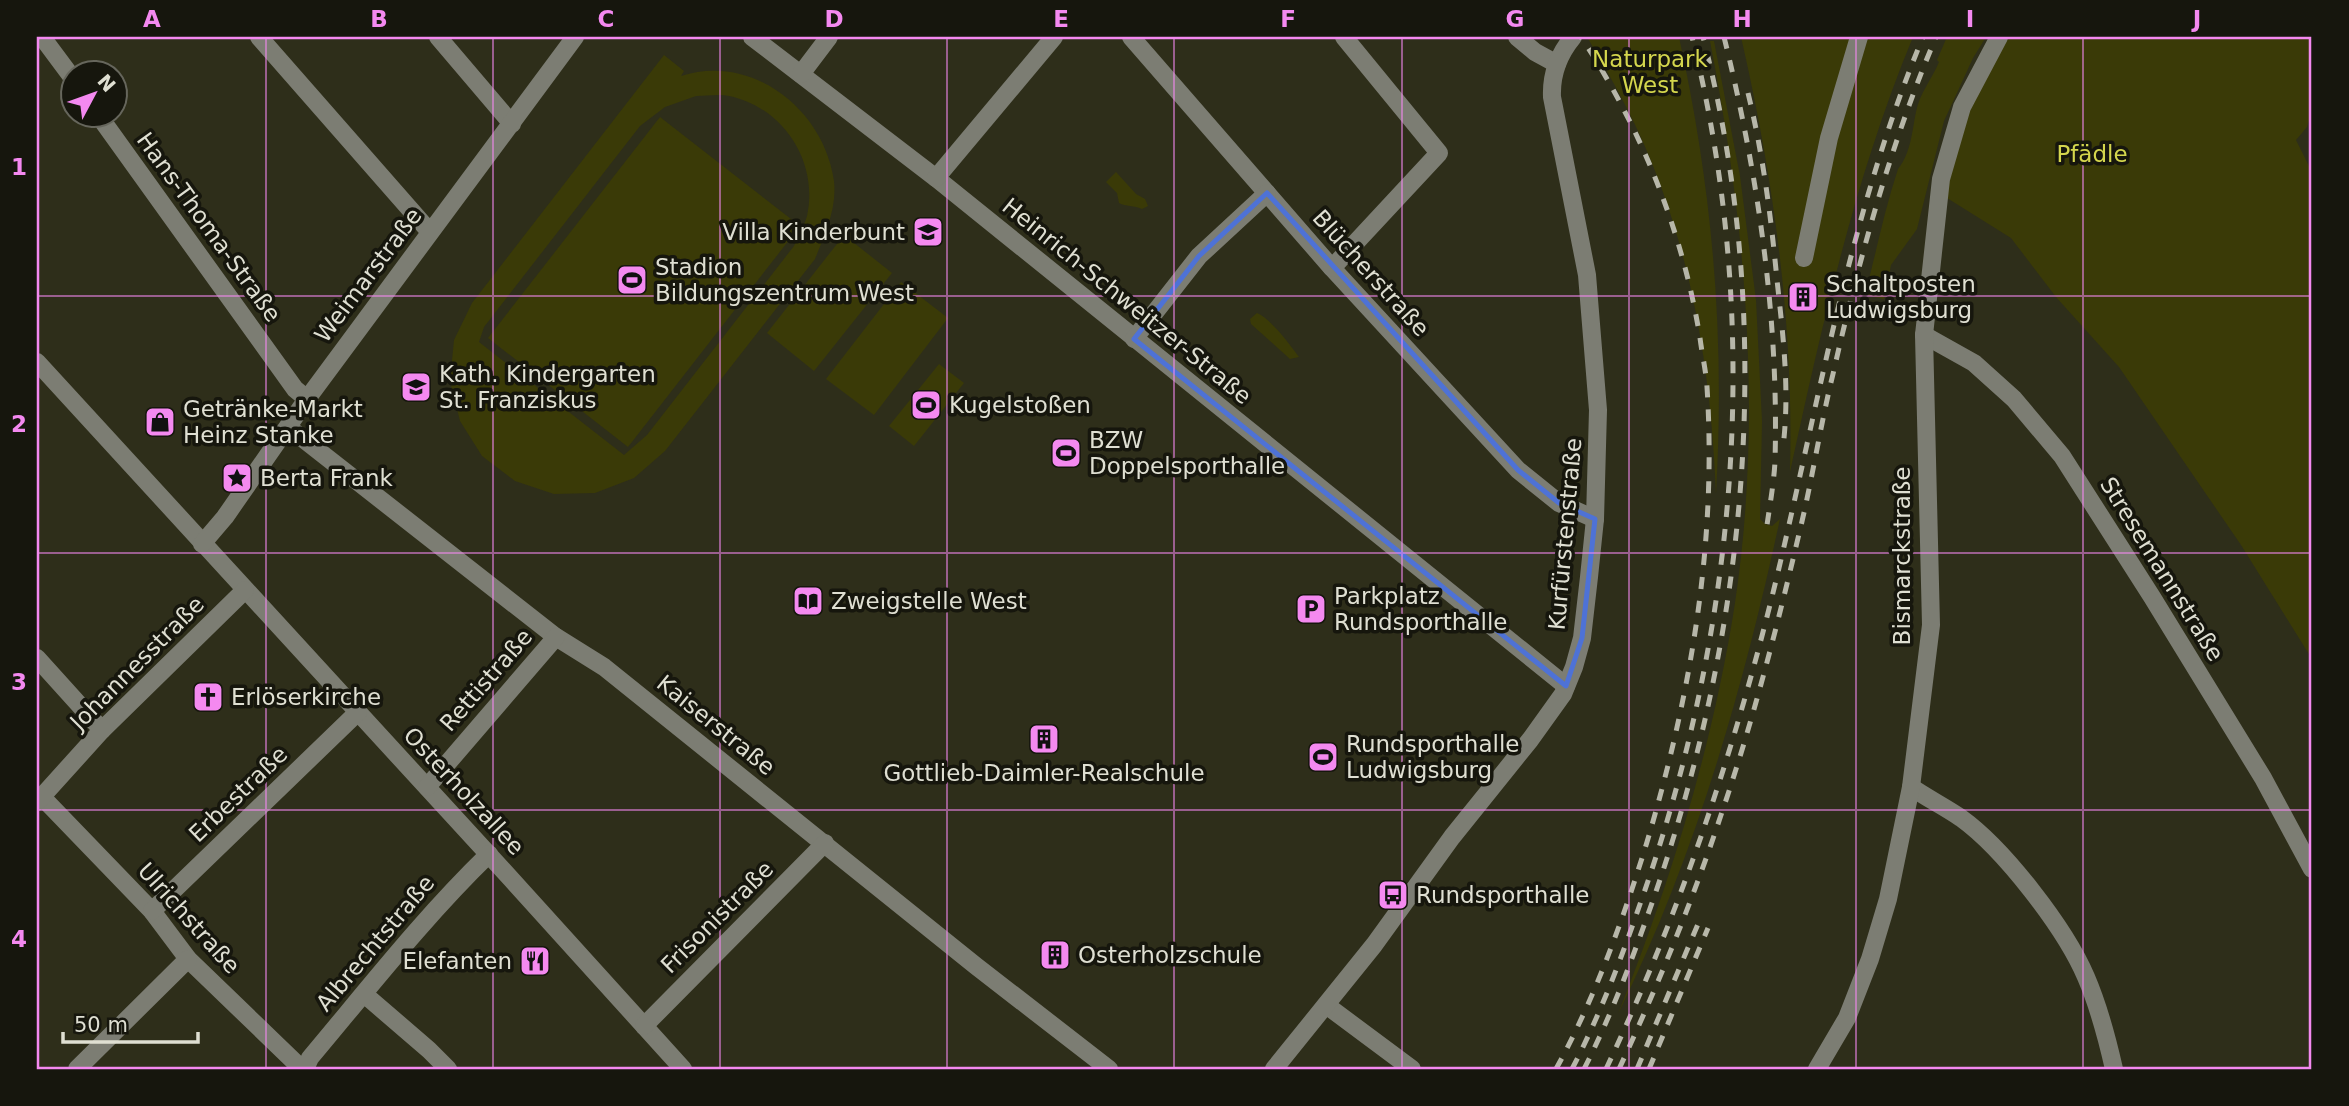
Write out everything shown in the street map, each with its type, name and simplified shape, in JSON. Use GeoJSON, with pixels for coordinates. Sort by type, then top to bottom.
{"type":"FeatureCollection","features":[{"type":"Feature","properties":{"kind":"street"},"geometry":{"type":"LineString","coordinates":[[42,37],[60,61]]}},
{"type":"Feature","properties":{"kind":"street"},"geometry":{"type":"LineString","coordinates":[[259,37],[430,232]]}},
{"type":"Feature","properties":{"kind":"street"},"geometry":{"type":"LineString","coordinates":[[438,37],[513,124]]}},
{"type":"Feature","properties":{"kind":"street","name":"Weimarstraße"},"geometry":{"type":"LineString","coordinates":[[202,544],[225,517],[307,399],[575,37]]}},
{"type":"Feature","properties":{"kind":"street","name":"Heinrich-Schweitzer-Straße"},"geometry":{"type":"LineString","coordinates":[[752,37],[936,178],[1566,686]]}},
{"type":"Feature","properties":{"kind":"street"},"geometry":{"type":"LineString","coordinates":[[801,74],[830,37]]}},
{"type":"Feature","properties":{"kind":"street"},"geometry":{"type":"LineString","coordinates":[[936,178],[1054,37]]}},
{"type":"Feature","properties":{"kind":"street","name":"Blücherstraße"},"geometry":{"type":"LineString","coordinates":[[1131,37],[1332,268],[1518,470],[1559,503],[1595,519]]}},
{"type":"Feature","properties":{"kind":"street"},"geometry":{"type":"LineString","coordinates":[[1332,268],[1439,153],[1344,37]]}},
{"type":"Feature","properties":{"kind":"street"},"geometry":{"type":"LineString","coordinates":[[1517,37],[1535,52],[1557,64]]}},
{"type":"Feature","properties":{"kind":"street","name":"Kurfürstenstraße"},"geometry":{"type":"LineString","coordinates":[[1274,1069],[1374,945],[1452,837],[1530,740],[1566,686],[1582,638],[1595,519],[1598,410],[1587,275],[1551,85],[1557,64],[1573,37]]}},
{"type":"Feature","properties":{"kind":"street"},"geometry":{"type":"LineString","coordinates":[[1804,258],[1829,138],[1859,37]]}},
{"type":"Feature","properties":{"kind":"street","name":"Bismarckstraße"},"geometry":{"type":"LineString","coordinates":[[1816,1069],[1847,1018],[1870,959],[1888,899],[1911,788],[1931,625],[1924,335],[1941,179],[1962,107],[1999,37]]}},
{"type":"Feature","properties":{"kind":"street","name":"Hans-Thoma-Straße"},"geometry":{"type":"LineString","coordinates":[[109,130],[295,389],[307,399]]}},
{"type":"Feature","properties":{"kind":"street"},"geometry":{"type":"LineString","coordinates":[[1134,339],[1199,256],[1267,193]]}},
{"type":"Feature","properties":{"kind":"street","name":"Stresemannstraße"},"geometry":{"type":"LineString","coordinates":[[1924,335],[1974,363],[2014,400],[2062,456],[2263,778],[2312,869]]}},
{"type":"Feature","properties":{"kind":"street","name":"Osterholzallee"},"geometry":{"type":"LineString","coordinates":[[37,362],[683,1069]]}},
{"type":"Feature","properties":{"kind":"street","name":"Kaiserstraße"},"geometry":{"type":"LineString","coordinates":[[288,426],[556,637],[604,667],[976,966],[1109,1069]]}},
{"type":"Feature","properties":{"kind":"street","name":"Johannesstraße"},"geometry":{"type":"LineString","coordinates":[[39,800],[102,730],[245,590]]}},
{"type":"Feature","properties":{"kind":"street","name":"Rettistraße"},"geometry":{"type":"LineString","coordinates":[[426,787],[556,637]]}},
{"type":"Feature","properties":{"kind":"street"},"geometry":{"type":"LineString","coordinates":[[37,658],[102,730]]}},
{"type":"Feature","properties":{"kind":"street","name":"Erbestraße"},"geometry":{"type":"LineString","coordinates":[[152,911],[358,712]]}},
{"type":"Feature","properties":{"kind":"street"},"geometry":{"type":"LineString","coordinates":[[1911,788],[1963,820],[2011,865],[2056,924],[2085,975],[2106,1033],[2114,1069]]}},
{"type":"Feature","properties":{"kind":"street","name":"Ulrichstraße"},"geometry":{"type":"LineString","coordinates":[[39,800],[152,911],[188,959],[303,1069]]}},
{"type":"Feature","properties":{"kind":"street","name":"Frisonistraße"},"geometry":{"type":"LineString","coordinates":[[644,1026],[825,843]]}},
{"type":"Feature","properties":{"kind":"street","name":"Albrechtstraße"},"geometry":{"type":"LineString","coordinates":[[303,1069],[454,888],[489,854]]}},
{"type":"Feature","properties":{"kind":"street"},"geometry":{"type":"LineString","coordinates":[[77,1069],[188,959]]}},
{"type":"Feature","properties":{"kind":"street"},"geometry":{"type":"LineString","coordinates":[[364,995],[448,1069]]}},
{"type":"Feature","properties":{"kind":"street"},"geometry":{"type":"LineString","coordinates":[[1326,1005],[1412,1069]]}},
{"type":"Feature","properties":{"kind":"highlighted area"},"geometry":{"type":"Polygon","coordinates":[[[1267,193],[1518,470],[1559,503],[1595,519],[1582,638],[1566,686],[1134,339],[1199,256],[1267,193]]]}},
{"type":"Feature","properties":{"kind":"green space","name":"Naturpark West"},"geometry":{"type":"Polygon","coordinates":[[[1587,37],[1679,37],[1700,151],[1714,264],[1719,377],[1716,494],[1703,354],[1685,263],[1672,218],[1638,131],[1587,37]]]}},
{"type":"Feature","properties":{"kind":"green space"},"geometry":{"type":"Polygon","coordinates":[[[1741,37],[1913,37],[1892,90],[1857,197],[1828,307],[1790,472],[1789,363],[1779,253],[1763,145],[1741,37]]]}},
{"type":"Feature","properties":{"kind":"green space"},"geometry":{"type":"Polygon","coordinates":[[[1947,37],[1986,37],[1973,58],[1944,121],[1917,229],[1891,265],[1884,299],[1861,294],[1867,287],[1893,184],[1908,149],[1918,105],[1939,62],[1937,60],[1947,37]]]}},
{"type":"Feature","properties":{"kind":"green space","name":"Pfädle"},"geometry":{"type":"Polygon","coordinates":[[[2006,37],[2312,37],[2312,110],[2307,127],[2296,140],[2312,172],[2312,659],[2241,545],[2119,367],[2056,297],[2011,238],[1947,198],[1953,156],[1960,135],[2006,37]]]}},
{"type":"Feature","properties":{"kind":"green space"},"geometry":{"type":"Polygon","coordinates":[[[1710,41],[1714,41],[1740,176],[1756,300],[1762,421],[1760,519],[1772,526],[1780,519],[1750,646],[1714,772],[1671,894],[1618,1014],[1673,863],[1702,760],[1726,656],[1743,533],[1749,392],[1746,321],[1733,181],[1710,41]]]}},
{"type":"Feature","properties":{"kind":"green space"},"geometry":{"type":"Polygon","coordinates":[[[664,55],[684,71],[681,76],[708,71],[734,73],[758,80],[781,93],[816,131],[828,155],[834,181],[834,201],[815,259],[665,451],[634,478],[595,493],[554,494],[515,481],[482,456],[460,421],[450,381],[454,340],[472,303],[664,55]],[[725,95],[696,96],[665,107],[640,126],[484,327],[479,342],[624,455],[647,435],[794,246],[807,216],[809,196],[802,157],[781,125],[748,102],[725,95]]]}},
{"type":"Feature","properties":{"kind":"green space"},"geometry":{"type":"Polygon","coordinates":[[[660,117],[800,226],[628,447],[488,338],[660,117]]]}},
{"type":"Feature","properties":{"kind":"green space"},"geometry":{"type":"Polygon","coordinates":[[[1116,172],[1136,194],[1145,199],[1148,206],[1142,209],[1119,203],[1117,193],[1106,182],[1116,172]]]}},
{"type":"Feature","properties":{"kind":"green space"},"geometry":{"type":"Polygon","coordinates":[[[844,235],[892,273],[814,371],[767,333],[844,235]]]}},
{"type":"Feature","properties":{"kind":"green space"},"geometry":{"type":"Polygon","coordinates":[[[901,282],[948,318],[874,415],[826,379],[901,282]]]}},
{"type":"Feature","properties":{"kind":"green space"},"geometry":{"type":"Polygon","coordinates":[[[1257,313],[1274,326],[1299,357],[1290,359],[1251,324],[1250,319],[1257,313]]]}},
{"type":"Feature","properties":{"kind":"green space","name":"Kugelstoßen"},"geometry":{"type":"Polygon","coordinates":[[[939,364],[964,383],[914,446],[889,426],[939,364]]]}},
{"type":"Feature","properties":{"kind":"railway"},"geometry":{"type":"LineString","coordinates":[[1556,1069],[1583,1015],[1618,929],[1663,786],[1688,674],[1704,560],[1708,503],[1706,381],[1683,259],[1671,220],[1641,144],[1603,71],[1581,37]]}},
{"type":"Feature","properties":{"kind":"railway"},"geometry":{"type":"LineString","coordinates":[[1572,1069],[1624,948],[1673,802],[1699,694],[1718,585],[1730,475],[1733,365],[1728,255],[1714,145],[1692,37]]}},
{"type":"Feature","properties":{"kind":"railway"},"geometry":{"type":"LineString","coordinates":[[1584,1069],[1633,955],[1681,811],[1709,702],[1729,592],[1741,480],[1745,369],[1740,257],[1726,146],[1703,37]]}},
{"type":"Feature","properties":{"kind":"railway"},"geometry":{"type":"LineString","coordinates":[[1724,37],[1747,141],[1770,301],[1774,354],[1775,461],[1767,525]]}},
{"type":"Feature","properties":{"kind":"railway"},"geometry":{"type":"LineString","coordinates":[[1606,1069],[1636,1004],[1689,871],[1734,736],[1771,599],[1861,218],[1879,157],[1923,37]]}},
{"type":"Feature","properties":{"kind":"railway"},"geometry":{"type":"LineString","coordinates":[[1619,1069],[1687,910],[1744,743],[1791,569],[1828,394],[1865,246],[1904,119],[1936,37]]}},
{"type":"Feature","properties":{"kind":"railway"},"geometry":{"type":"LineString","coordinates":[[1748,93],[1766,186],[1781,321],[1786,384],[1783,447]]}},
{"type":"Feature","properties":{"kind":"railway"},"geometry":{"type":"LineString","coordinates":[[1637,1069],[1698,924]]}},
{"type":"Feature","properties":{"kind":"railway"},"geometry":{"type":"LineString","coordinates":[[1649,1069],[1708,928]]}},
{"type":"Feature","properties":{"kind":"place","name":"Villa Kinderbunt"},"geometry":{"type":"Point","coordinates":[928,232]}},
{"type":"Feature","properties":{"kind":"place","name":"Stadion Bildungszentrum West"},"geometry":{"type":"Point","coordinates":[632,280]}},
{"type":"Feature","properties":{"kind":"place","name":"Schaltposten Ludwigsburg"},"geometry":{"type":"Point","coordinates":[1803,297]}},
{"type":"Feature","properties":{"kind":"place","name":"Kath. Kindergarten St. Franziskus"},"geometry":{"type":"Point","coordinates":[416,387]}},
{"type":"Feature","properties":{"kind":"place","name":"Kugelstoßen"},"geometry":{"type":"Point","coordinates":[926,405]}},
{"type":"Feature","properties":{"kind":"place","name":"Getränke-Markt Heinz Stanke"},"geometry":{"type":"Point","coordinates":[160,422]}},
{"type":"Feature","properties":{"kind":"place","name":"BZW Doppelsporthalle"},"geometry":{"type":"Point","coordinates":[1066,453]}},
{"type":"Feature","properties":{"kind":"place","name":"Berta Frank"},"geometry":{"type":"Point","coordinates":[237,478]}},
{"type":"Feature","properties":{"kind":"place","name":"Zweigstelle West"},"geometry":{"type":"Point","coordinates":[808,601]}},
{"type":"Feature","properties":{"kind":"place","name":"Parkplatz Rundsporthalle"},"geometry":{"type":"Point","coordinates":[1311,609]}},
{"type":"Feature","properties":{"kind":"place","name":"Erlöserkirche"},"geometry":{"type":"Point","coordinates":[208,697]}},
{"type":"Feature","properties":{"kind":"place","name":"Gottlieb-Daimler-Realschule"},"geometry":{"type":"Point","coordinates":[1044,739]}},
{"type":"Feature","properties":{"kind":"place","name":"Rundsporthalle Ludwigsburg"},"geometry":{"type":"Point","coordinates":[1323,757]}},
{"type":"Feature","properties":{"kind":"place","name":"Rundsporthalle"},"geometry":{"type":"Point","coordinates":[1393,895]}},
{"type":"Feature","properties":{"kind":"place","name":"Osterholzschule"},"geometry":{"type":"Point","coordinates":[1055,955]}},
{"type":"Feature","properties":{"kind":"place","name":"Elefanten"},"geometry":{"type":"Point","coordinates":[535,961]}}]}
